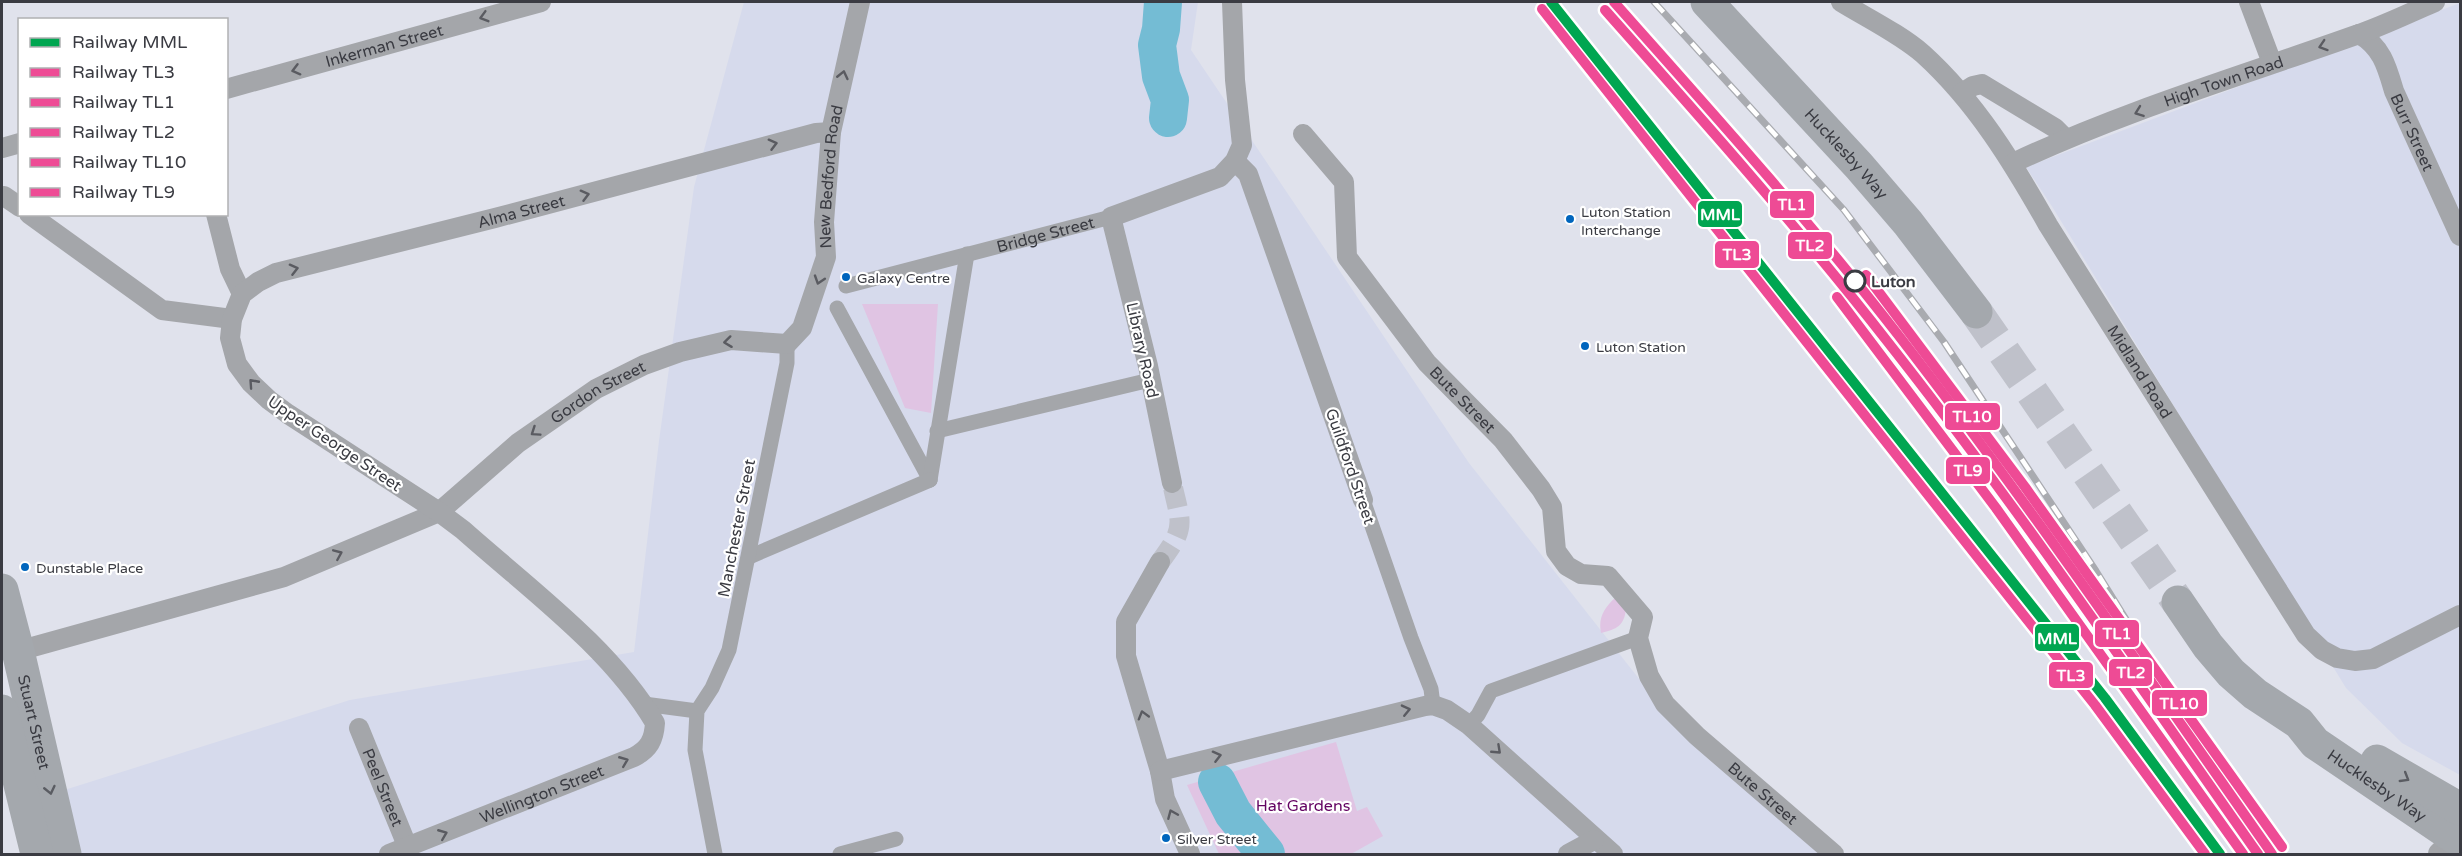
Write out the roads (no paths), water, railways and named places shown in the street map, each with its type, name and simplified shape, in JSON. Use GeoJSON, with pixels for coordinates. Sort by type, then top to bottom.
{"type":"FeatureCollection","features":[{"type":"Feature","properties":{"kind":"highway","name":"Hucklesby Way"},"geometry":{"type":"LineString","coordinates":[[1707,2],[1859,166],[1908,223],[1976,312]]}},
{"type":"Feature","properties":{"kind":"highway","name":"Stuart Street"},"geometry":{"type":"LineString","coordinates":[[2,590],[65,855]]}},
{"type":"Feature","properties":{"kind":"highway","name":"Hucklesby Way"},"geometry":{"type":"LineString","coordinates":[[2178,602],[2208,646],[2231,673],[2255,694],[2299,723],[2326,728],[2352,746],[2455,836]]}},
{"type":"Feature","properties":{"kind":"highway","name":"Stuart Street"},"geometry":{"type":"LineString","coordinates":[[2,711],[37,855]]}},
{"type":"Feature","properties":{"kind":"street","name":"Inkerman Street"},"geometry":{"type":"LineString","coordinates":[[228,88],[541,2]]}},
{"type":"Feature","properties":{"kind":"street","name":"New Bedford Road"},"geometry":{"type":"LineString","coordinates":[[787,344],[802,328],[826,257],[824,222],[831,132],[860,2]]}},
{"type":"Feature","properties":{"kind":"street"},"geometry":{"type":"LineString","coordinates":[[1232,2],[1235,80],[1242,145],[1234,161]]}},
{"type":"Feature","properties":{"kind":"street","name":"Midland Road"},"geometry":{"type":"LineString","coordinates":[[1841,2],[1921,53],[1962,93],[2013,163],[2048,225],[2306,635],[2322,650],[2337,658],[2355,661],[2373,659],[2460,615]]}},
{"type":"Feature","properties":{"kind":"street"},"geometry":{"type":"LineString","coordinates":[[2248,2],[2272,63]]}},
{"type":"Feature","properties":{"kind":"street","name":"High Town Road"},"geometry":{"type":"LineString","coordinates":[[2013,163],[2065,138],[2359,34],[2435,2]]}},
{"type":"Feature","properties":{"kind":"street","name":"Burr Street"},"geometry":{"type":"LineString","coordinates":[[2359,34],[2377,47],[2389,71],[2394,91],[2460,231]]}},
{"type":"Feature","properties":{"kind":"street"},"geometry":{"type":"LineString","coordinates":[[1962,93],[1973,86],[1982,84],[2055,128],[2065,138]]}},
{"type":"Feature","properties":{"kind":"street","name":"Alma Street"},"geometry":{"type":"LineString","coordinates":[[242,294],[258,282],[276,273],[816,133],[831,132]]}},
{"type":"Feature","properties":{"kind":"street","name":"Bute Street"},"geometry":{"type":"LineString","coordinates":[[1303,134],[1344,182],[1347,257],[1427,363],[1503,440],[1541,489],[1552,507],[1556,551],[1567,566],[1581,574],[1608,576],[1643,617],[1638,638],[1649,676],[1665,704],[1697,736],[1834,855]]}},
{"type":"Feature","properties":{"kind":"street"},"geometry":{"type":"LineString","coordinates":[[2,148],[18,144]]}},
{"type":"Feature","properties":{"kind":"street","name":"Bridge Street"},"geometry":{"type":"LineString","coordinates":[[846,286],[1112,217],[1220,177],[1234,161]]}},
{"type":"Feature","properties":{"kind":"street","name":"Guildford Street"},"geometry":{"type":"LineString","coordinates":[[1234,161],[1248,174],[1431,689],[1433,705]]}},
{"type":"Feature","properties":{"kind":"street"},"geometry":{"type":"LineString","coordinates":[[32,216],[162,310],[232,320],[242,294],[230,269],[217,216]]}},
{"type":"Feature","properties":{"kind":"street","name":"Library Road"},"geometry":{"type":"LineString","coordinates":[[1112,217],[1172,483]]}},
{"type":"Feature","properties":{"kind":"street"},"geometry":{"type":"LineString","coordinates":[[930,480],[967,254]]}},
{"type":"Feature","properties":{"kind":"street"},"geometry":{"type":"LineString","coordinates":[[837,308],[930,480]]}},
{"type":"Feature","properties":{"kind":"street","name":"Upper George Street"},"geometry":{"type":"LineString","coordinates":[[232,320],[230,338],[237,364],[251,383],[269,400],[439,512],[606,657],[644,704]]}},
{"type":"Feature","properties":{"kind":"street","name":"Gordon Street"},"geometry":{"type":"LineString","coordinates":[[439,512],[518,443],[596,389],[644,365],[680,352],[731,340],[787,344]]}},
{"type":"Feature","properties":{"kind":"street","name":"Manchester Street"},"geometry":{"type":"LineString","coordinates":[[697,711],[729,650],[750,557],[787,363],[787,344]]}},
{"type":"Feature","properties":{"kind":"street"},"geometry":{"type":"LineString","coordinates":[[937,431],[1150,381]]}},
{"type":"Feature","properties":{"kind":"street"},"geometry":{"type":"LineString","coordinates":[[750,557],[930,480]]}},
{"type":"Feature","properties":{"kind":"street"},"geometry":{"type":"LineString","coordinates":[[18,651],[284,577],[439,512]]}},
{"type":"Feature","properties":{"kind":"street"},"geometry":{"type":"LineString","coordinates":[[1160,562],[1131,611],[1125,634],[1126,656],[1166,799],[1190,855]]}},
{"type":"Feature","properties":{"kind":"street"},"geometry":{"type":"LineString","coordinates":[[1470,724],[1478,715],[1491,691],[1638,638]]}},
{"type":"Feature","properties":{"kind":"street"},"geometry":{"type":"LineString","coordinates":[[644,704],[697,711],[695,750],[715,855]]}},
{"type":"Feature","properties":{"kind":"street","name":"Wellington Street"},"geometry":{"type":"LineString","coordinates":[[389,855],[644,752],[650,745],[655,723],[644,704]]}},
{"type":"Feature","properties":{"kind":"street"},"geometry":{"type":"LineString","coordinates":[[1160,771],[1325,729],[1433,705],[1456,714],[1470,724],[1613,855]]}},
{"type":"Feature","properties":{"kind":"street","name":"Peel Street"},"geometry":{"type":"LineString","coordinates":[[359,728],[408,848]]}},
{"type":"Feature","properties":{"kind":"street"},"geometry":{"type":"LineString","coordinates":[[840,855],[896,839]]}},
{"type":"Feature","properties":{"kind":"street"},"geometry":{"type":"LineString","coordinates":[[1568,855],[1594,840]]}},
{"type":"Feature","properties":{"kind":"waterway"},"geometry":{"type":"LineString","coordinates":[[1163,2],[1157,45],[1161,76],[1170,100],[1168,118]]}},
{"type":"Feature","properties":{"kind":"waterway"},"geometry":{"type":"LineString","coordinates":[[1217,782],[1233,813],[1266,854]]}},
{"type":"Feature","properties":{"kind":"tunnel"},"geometry":{"type":"LineString","coordinates":[[1976,312],[2178,602]]}},
{"type":"Feature","properties":{"kind":"tunnel"},"geometry":{"type":"LineString","coordinates":[[1160,562],[1175,540],[1180,525],[1172,483]]}},
{"type":"Feature","properties":{"kind":"railway"},"geometry":{"type":"LineString","coordinates":[[1654,2],[1844,210],[1944,342],[2096,571],[2272,854]]}},
{"type":"Feature","properties":{"kind":"rail line","name":"MML"},"geometry":{"type":"LineString","coordinates":[[1551,2],[2105,698],[2220,854]]}},
{"type":"Feature","properties":{"kind":"rail line","name":"TL1"},"geometry":{"type":"LineString","coordinates":[[1614,2],[1795,208],[1899,336],[2042,528],[2272,854]]}},
{"type":"Feature","properties":{"kind":"rail line","name":"TL3"},"geometry":{"type":"LineString","coordinates":[[1542,9],[2095,705],[2205,854]]}},
{"type":"Feature","properties":{"kind":"rail line","name":"TL2"},"geometry":{"type":"LineString","coordinates":[[1605,10],[1784,215],[1936,404],[2076,595],[2258,854]]}},
{"type":"Feature","properties":{"kind":"rail line","name":"TL10"},"geometry":{"type":"LineString","coordinates":[[1866,275],[2025,487],[2282,847]]}},
{"type":"Feature","properties":{"kind":"rail line","name":"TL9"},"geometry":{"type":"LineString","coordinates":[[1837,297],[1996,508],[2243,854]]}},
{"type":"Feature","properties":{"kind":"place","name":"Luton Station Interchange"},"geometry":{"type":"Point","coordinates":[1570,219]}},
{"type":"Feature","properties":{"kind":"place","name":"Galaxy Centre"},"geometry":{"type":"Point","coordinates":[846,277]}},
{"type":"Feature","properties":{"kind":"place","name":"Luton"},"geometry":{"type":"Point","coordinates":[1855,281]}},
{"type":"Feature","properties":{"kind":"place","name":"Luton Station"},"geometry":{"type":"Point","coordinates":[1585,346]}},
{"type":"Feature","properties":{"kind":"place","name":"Dunstable Place"},"geometry":{"type":"Point","coordinates":[25,567]}},
{"type":"Feature","properties":{"kind":"place","name":"Silver Street"},"geometry":{"type":"Point","coordinates":[1166,838]}},
{"type":"Feature","properties":{"kind":"park label","name":"Hat Gardens"},"geometry":{"type":"Point","coordinates":[1303,805]}}]}
